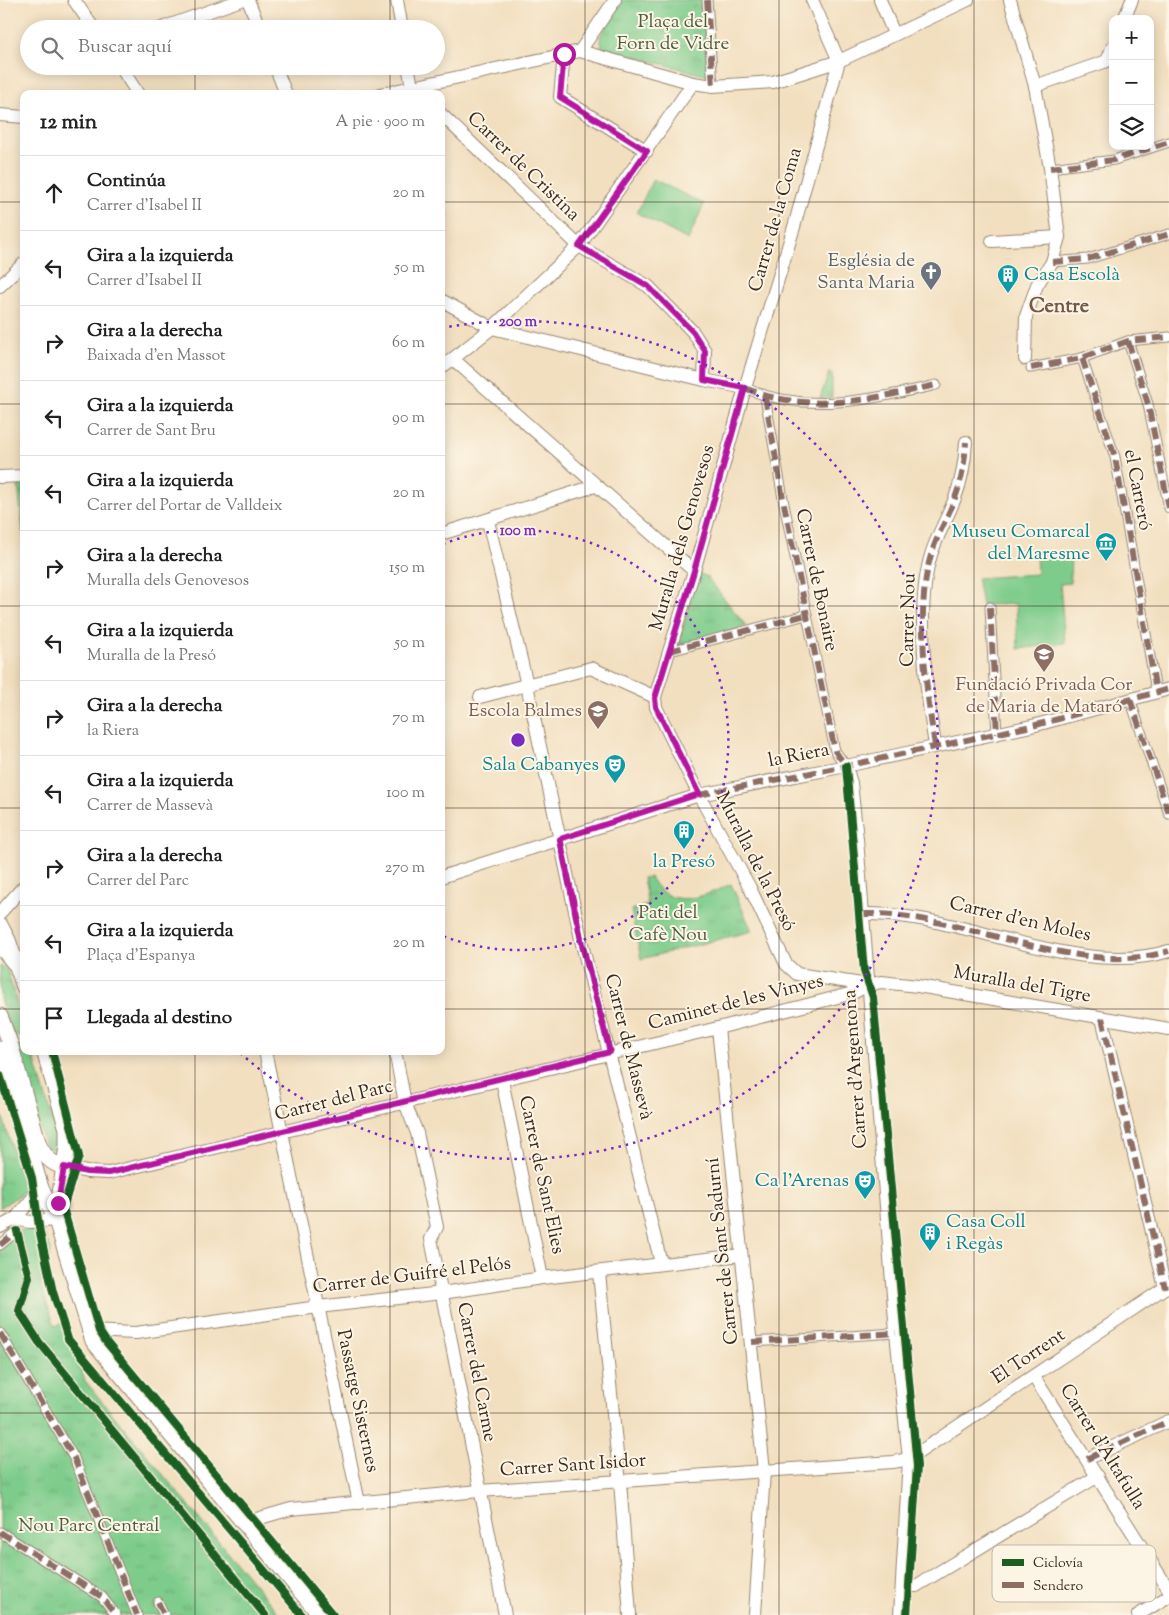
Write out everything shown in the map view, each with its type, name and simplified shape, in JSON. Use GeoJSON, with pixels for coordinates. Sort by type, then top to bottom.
{"type":"FeatureCollection","features":[{"type":"Feature","properties":{"kind":"street"},"geometry":{"type":"LineString","coordinates":[[74,0],[88,20]]}},
{"type":"Feature","properties":{"kind":"street"},"geometry":{"type":"LineString","coordinates":[[184,20],[241,0]]}},
{"type":"Feature","properties":{"kind":"street"},"geometry":{"type":"LineString","coordinates":[[248,0],[256,20]]}},
{"type":"Feature","properties":{"kind":"street"},"geometry":{"type":"LineString","coordinates":[[397,0],[400,20]]}},
{"type":"Feature","properties":{"kind":"street"},"geometry":{"type":"LineString","coordinates":[[580,51],[615,0]]}},
{"type":"Feature","properties":{"kind":"street"},"geometry":{"type":"LineString","coordinates":[[707,0],[713,86]]}},
{"type":"Feature","properties":{"kind":"street"},"geometry":{"type":"LineString","coordinates":[[812,0],[839,61]]}},
{"type":"Feature","properties":{"kind":"street"},"geometry":{"type":"LineString","coordinates":[[880,0],[894,34]]}},
{"type":"Feature","properties":{"kind":"street"},"geometry":{"type":"LineString","coordinates":[[411,75],[416,90],[580,51],[693,83],[713,86],[773,82],[839,61],[968,0]]}},
{"type":"Feature","properties":{"kind":"street"},"geometry":{"type":"LineString","coordinates":[[1010,0],[1035,86],[1050,168],[1059,237],[1052,262],[1036,285],[1026,316],[1028,364],[1082,358],[1128,341],[1169,337]]}},
{"type":"Feature","properties":{"kind":"street"},"geometry":{"type":"LineString","coordinates":[[1126,15],[1132,0]]}},
{"type":"Feature","properties":{"kind":"street"},"geometry":{"type":"LineString","coordinates":[[564,54],[560,97],[647,151]]}},
{"type":"Feature","properties":{"kind":"street"},"geometry":{"type":"LineString","coordinates":[[1035,86],[1107,60],[1109,55]]}},
{"type":"Feature","properties":{"kind":"street","name":"Carrer de la Coma"},"geometry":{"type":"LineString","coordinates":[[745,388],[797,219],[839,61]]}},
{"type":"Feature","properties":{"kind":"street"},"geometry":{"type":"LineString","coordinates":[[126,75],[135,90]]}},
{"type":"Feature","properties":{"kind":"street"},"geometry":{"type":"LineString","coordinates":[[279,75],[284,90]]}},
{"type":"Feature","properties":{"kind":"street"},"geometry":{"type":"LineString","coordinates":[[445,365],[492,328],[579,246],[693,83]]}},
{"type":"Feature","properties":{"kind":"street"},"geometry":{"type":"LineString","coordinates":[[0,115],[20,117]]}},
{"type":"Feature","properties":{"kind":"street","name":"Carrer de Cristina"},"geometry":{"type":"LineString","coordinates":[[445,118],[579,246],[648,286],[693,332],[705,351],[704,380]]}},
{"type":"Feature","properties":{"kind":"street"},"geometry":{"type":"LineString","coordinates":[[1050,168],[1114,160],[1169,142]]}},
{"type":"Feature","properties":{"kind":"street"},"geometry":{"type":"LineString","coordinates":[[1052,262],[1088,259],[1169,234]]}},
{"type":"Feature","properties":{"kind":"street"},"geometry":{"type":"LineString","coordinates":[[992,240],[1059,237]]}},
{"type":"Feature","properties":{"kind":"street"},"geometry":{"type":"LineString","coordinates":[[0,286],[20,268]]}},
{"type":"Feature","properties":{"kind":"street"},"geometry":{"type":"LineString","coordinates":[[445,302],[492,328],[704,380],[745,388],[765,397],[806,403],[854,402],[936,385]]}},
{"type":"Feature","properties":{"kind":"street"},"geometry":{"type":"LineString","coordinates":[[1128,341],[1148,404],[1169,508]]}},
{"type":"Feature","properties":{"kind":"street","name":"el Carreró"},"geometry":{"type":"LineString","coordinates":[[1082,358],[1115,457],[1156,691]]}},
{"type":"Feature","properties":{"kind":"street"},"geometry":{"type":"LineString","coordinates":[[453,359],[595,486],[694,571]]}},
{"type":"Feature","properties":{"kind":"street","name":"Muralla dels Genovesos"},"geometry":{"type":"LineString","coordinates":[[655,698],[694,571],[745,388]]}},
{"type":"Feature","properties":{"kind":"street","name":"Carrer de Bonaire"},"geometry":{"type":"LineString","coordinates":[[765,397],[806,615],[835,751],[846,766]]}},
{"type":"Feature","properties":{"kind":"street","name":"Carrer Nou"},"geometry":{"type":"LineString","coordinates":[[935,746],[928,691],[925,592],[931,554],[956,497],[965,460],[966,442]]}},
{"type":"Feature","properties":{"kind":"street"},"geometry":{"type":"LineString","coordinates":[[0,477],[20,476]]}},
{"type":"Feature","properties":{"kind":"street"},"geometry":{"type":"LineString","coordinates":[[445,533],[595,486]]}},
{"type":"Feature","properties":{"kind":"street","name":"Carrer de Massevà"},"geometry":{"type":"LineString","coordinates":[[488,521],[527,685],[582,944],[661,1263]]}},
{"type":"Feature","properties":{"kind":"street"},"geometry":{"type":"LineString","coordinates":[[990,606],[997,734]]}},
{"type":"Feature","properties":{"kind":"street"},"geometry":{"type":"LineString","coordinates":[[670,651],[806,615]]}},
{"type":"Feature","properties":{"kind":"street"},"geometry":{"type":"LineString","coordinates":[[480,697],[590,668],[655,698]]}},
{"type":"Feature","properties":{"kind":"street","name":"la Riera"},"geometry":{"type":"LineString","coordinates":[[445,876],[699,794],[846,766],[997,734],[1169,689]]}},
{"type":"Feature","properties":{"kind":"street","name":"Muralla de la Presó"},"geometry":{"type":"LineString","coordinates":[[655,698],[656,707],[699,794],[790,970],[797,974],[868,985]]}},
{"type":"Feature","properties":{"kind":"street"},"geometry":{"type":"LineString","coordinates":[[1130,698],[1169,814]]}},
{"type":"Feature","properties":{"kind":"street","name":"Carrer d'Argentona"},"geometry":{"type":"LineString","coordinates":[[846,766],[852,792],[896,1333],[909,1459],[900,1615]]}},
{"type":"Feature","properties":{"kind":"street"},"geometry":{"type":"LineString","coordinates":[[0,913],[20,890]]}},
{"type":"Feature","properties":{"kind":"street","name":"Carrer d'en Moles"},"geometry":{"type":"LineString","coordinates":[[863,914],[933,920],[1047,949],[1090,956],[1134,959],[1148,958],[1169,951]]}},
{"type":"Feature","properties":{"kind":"street"},"geometry":{"type":"LineString","coordinates":[[0,925],[8,940],[20,976]]}},
{"type":"Feature","properties":{"kind":"street"},"geometry":{"type":"LineString","coordinates":[[0,948],[20,980]]}},
{"type":"Feature","properties":{"kind":"street","name":"Muralla del Tigre"},"geometry":{"type":"LineString","coordinates":[[868,985],[888,982],[1169,1028]]}},
{"type":"Feature","properties":{"kind":"street","name":"Caminet de les Vinyes"},"geometry":{"type":"LineString","coordinates":[[610,1052],[718,1028],[853,993],[868,985]]}},
{"type":"Feature","properties":{"kind":"street"},"geometry":{"type":"LineString","coordinates":[[0,1016],[39,1145]]}},
{"type":"Feature","properties":{"kind":"street"},"geometry":{"type":"LineString","coordinates":[[1102,1018],[1167,1286]]}},
{"type":"Feature","properties":{"kind":"street","name":"Carrer de Sant Sadurní"},"geometry":{"type":"LineString","coordinates":[[718,1028],[764,1471],[756,1615]]}},
{"type":"Feature","properties":{"kind":"street"},"geometry":{"type":"LineString","coordinates":[[0,1050],[41,1188],[56,1220],[88,1331],[98,1349],[320,1615]]}},
{"type":"Feature","properties":{"kind":"street","name":"Carrer del Parc"},"geometry":{"type":"LineString","coordinates":[[64,1167],[87,1172],[109,1173],[502,1080],[610,1052]]}},
{"type":"Feature","properties":{"kind":"street"},"geometry":{"type":"LineString","coordinates":[[45,1055],[67,1129],[67,1146],[56,1220]]}},
{"type":"Feature","properties":{"kind":"street","name":"Passatge Sisternes"},"geometry":{"type":"LineString","coordinates":[[266,1055],[359,1503]]}},
{"type":"Feature","properties":{"kind":"street","name":"Carrer del Carme"},"geometry":{"type":"LineString","coordinates":[[396,1055],[405,1103],[417,1133],[437,1226],[431,1239],[505,1615]]}},
{"type":"Feature","properties":{"kind":"street","name":"Carrer de Sant Elies"},"geometry":{"type":"LineString","coordinates":[[502,1080],[542,1278]]}},
{"type":"Feature","properties":{"kind":"street"},"geometry":{"type":"LineString","coordinates":[[13,1093],[46,1158],[54,1164],[64,1167]]}},
{"type":"Feature","properties":{"kind":"street"},"geometry":{"type":"LineString","coordinates":[[0,1228],[15,1219],[41,1188]]}},
{"type":"Feature","properties":{"kind":"street"},"geometry":{"type":"LineString","coordinates":[[15,1219],[30,1222],[56,1220]]}},
{"type":"Feature","properties":{"kind":"street"},"geometry":{"type":"LineString","coordinates":[[0,1245],[17,1231],[29,1276],[20,1311],[39,1342],[265,1615]]}},
{"type":"Feature","properties":{"kind":"street","name":"Carrer de Guifré el Pelós"},"geometry":{"type":"LineString","coordinates":[[88,1331],[136,1333],[542,1278],[599,1273],[661,1263],[741,1255]]}},
{"type":"Feature","properties":{"kind":"street"},"geometry":{"type":"LineString","coordinates":[[599,1273],[620,1482],[630,1615]]}},
{"type":"Feature","properties":{"kind":"street","name":"El Torrent"},"geometry":{"type":"LineString","coordinates":[[909,1459],[1034,1377],[1167,1286]]}},
{"type":"Feature","properties":{"kind":"street"},"geometry":{"type":"LineString","coordinates":[[0,1332],[74,1458],[137,1615]]}},
{"type":"Feature","properties":{"kind":"street"},"geometry":{"type":"LineString","coordinates":[[752,1342],[896,1333]]}},
{"type":"Feature","properties":{"kind":"street","name":"Carrer d'Altafulla"},"geometry":{"type":"LineString","coordinates":[[1034,1377],[1141,1545]]}},
{"type":"Feature","properties":{"kind":"street"},"geometry":{"type":"LineString","coordinates":[[1087,1459],[1169,1420]]}},
{"type":"Feature","properties":{"kind":"street","name":"Carrer Sant Isidor"},"geometry":{"type":"LineString","coordinates":[[243,1523],[291,1509],[480,1491],[893,1462],[909,1459]]}},
{"type":"Feature","properties":{"kind":"street"},"geometry":{"type":"LineString","coordinates":[[902,1586],[916,1586],[1098,1476]]}},
{"type":"Feature","properties":{"kind":"street"},"geometry":{"type":"LineString","coordinates":[[0,1532],[102,1597],[116,1615]]}},
{"type":"Feature","properties":{"kind":"street","name":"Carrer d'Altafulla"},"geometry":{"type":"LineString","coordinates":[[1156,1569],[1169,1590]]}},
{"type":"Feature","properties":{"kind":"street"},"geometry":{"type":"LineString","coordinates":[[1138,1615],[1169,1596]]}},
{"type":"Feature","properties":{"kind":"street"},"geometry":{"type":"LineString","coordinates":[[158,1602],[164,1615]]}},
{"type":"Feature","properties":{"kind":"green space","name":"Plaça del Forn de Vidre"},"geometry":{"type":"Polygon","coordinates":[[[623,0],[703,0],[708,76],[602,48],[600,36],[623,0]]]}},
{"type":"Feature","properties":{"kind":"green space"},"geometry":{"type":"Polygon","coordinates":[[[653,179],[704,204],[688,240],[637,213],[653,179]]]}},
{"type":"Feature","properties":{"kind":"green space"},"geometry":{"type":"Polygon","coordinates":[[[829,373],[832,374],[832,398],[820,398],[829,373]]]}},
{"type":"Feature","properties":{"kind":"green space"},"geometry":{"type":"Polygon","coordinates":[[[18,484],[20,484],[20,504],[18,484]]]}},
{"type":"Feature","properties":{"kind":"green space"},"geometry":{"type":"Polygon","coordinates":[[[1071,553],[1070,583],[1060,584],[1065,643],[1018,649],[1016,604],[982,605],[977,578],[1037,574],[1036,554],[1071,553]]]}},
{"type":"Feature","properties":{"kind":"green space"},"geometry":{"type":"Polygon","coordinates":[[[699,573],[707,577],[746,626],[675,654],[699,573]]]}},
{"type":"Feature","properties":{"kind":"green space","name":"Pati del Cafè Nou"},"geometry":{"type":"Polygon","coordinates":[[[650,877],[658,888],[667,895],[687,899],[698,897],[731,884],[752,931],[641,959],[631,910],[648,905],[643,878],[650,877]]]}},
{"type":"Feature","properties":{"kind":"green space"},"geometry":{"type":"Polygon","coordinates":[[[0,966],[7,970],[20,1014],[20,1034],[13,1037],[0,999],[0,966]]]}},
{"type":"Feature","properties":{"kind":"green space"},"geometry":{"type":"Polygon","coordinates":[[[20,1047],[20,1055],[33,1055],[59,1142],[58,1147],[53,1150],[45,1147],[16,1048],[20,1047]]]}},
{"type":"Feature","properties":{"kind":"green space"},"geometry":{"type":"Polygon","coordinates":[[[0,1108],[25,1191],[0,1208],[0,1108]]]}},
{"type":"Feature","properties":{"kind":"green space","name":"Nou Parc Central"},"geometry":{"type":"Polygon","coordinates":[[[40,1225],[51,1250],[43,1273],[41,1287],[55,1326],[65,1323],[85,1381],[280,1615],[0,1615],[0,1237],[40,1225]]]}},
{"type":"Feature","properties":{"kind":"marked path"},"geometry":{"type":"LineString","coordinates":[[707,0],[713,86]]}},
{"type":"Feature","properties":{"kind":"marked path"},"geometry":{"type":"LineString","coordinates":[[1050,168],[1114,160],[1169,142]]}},
{"type":"Feature","properties":{"kind":"marked path"},"geometry":{"type":"LineString","coordinates":[[1052,262],[1088,259],[1169,234]]}},
{"type":"Feature","properties":{"kind":"marked path"},"geometry":{"type":"LineString","coordinates":[[1031,368],[1082,358],[1128,341],[1169,337]]}},
{"type":"Feature","properties":{"kind":"marked path"},"geometry":{"type":"LineString","coordinates":[[1128,341],[1148,404],[1169,508]]}},
{"type":"Feature","properties":{"kind":"marked path"},"geometry":{"type":"LineString","coordinates":[[1082,358],[1115,457],[1156,691]]}},
{"type":"Feature","properties":{"kind":"marked path"},"geometry":{"type":"LineString","coordinates":[[745,388],[768,396],[816,403],[864,399],[936,385]]}},
{"type":"Feature","properties":{"kind":"marked path"},"geometry":{"type":"LineString","coordinates":[[765,397],[784,504],[835,751],[846,766]]}},
{"type":"Feature","properties":{"kind":"marked path"},"geometry":{"type":"LineString","coordinates":[[935,745],[928,700],[924,650],[923,624],[926,576],[936,540],[960,484],[966,442]]}},
{"type":"Feature","properties":{"kind":"marked path"},"geometry":{"type":"LineString","coordinates":[[990,607],[997,734]]}},
{"type":"Feature","properties":{"kind":"marked path"},"geometry":{"type":"LineString","coordinates":[[670,651],[806,615]]}},
{"type":"Feature","properties":{"kind":"marked path"},"geometry":{"type":"LineString","coordinates":[[699,795],[846,766],[1036,725],[1169,689]]}},
{"type":"Feature","properties":{"kind":"marked path"},"geometry":{"type":"LineString","coordinates":[[1130,699],[1169,814]]}},
{"type":"Feature","properties":{"kind":"marked path"},"geometry":{"type":"LineString","coordinates":[[560,839],[582,944],[611,1052]]}},
{"type":"Feature","properties":{"kind":"marked path"},"geometry":{"type":"LineString","coordinates":[[863,914],[900,916],[939,923],[1057,951],[1096,957],[1133,958],[1169,951]]}},
{"type":"Feature","properties":{"kind":"marked path"},"geometry":{"type":"LineString","coordinates":[[1102,1018],[1165,1288]]}},
{"type":"Feature","properties":{"kind":"marked path"},"geometry":{"type":"LineString","coordinates":[[0,1245],[17,1231],[18,1234]]}},
{"type":"Feature","properties":{"kind":"marked path"},"geometry":{"type":"LineString","coordinates":[[0,1333],[74,1458],[137,1615]]}},
{"type":"Feature","properties":{"kind":"marked path"},"geometry":{"type":"LineString","coordinates":[[752,1342],[896,1333]]}},
{"type":"Feature","properties":{"kind":"marked path"},"geometry":{"type":"LineString","coordinates":[[1087,1459],[1169,1421]]}},
{"type":"Feature","properties":{"kind":"marked path"},"geometry":{"type":"LineString","coordinates":[[0,1532],[102,1597],[116,1615]]}},
{"type":"Feature","properties":{"kind":"marked path"},"geometry":{"type":"LineString","coordinates":[[158,1602],[164,1615]]}},
{"type":"Feature","properties":{"kind":"cycle path"},"geometry":{"type":"LineString","coordinates":[[846,766],[864,971],[873,997],[917,1466],[907,1615]]}},
{"type":"Feature","properties":{"kind":"cycle path"},"geometry":{"type":"LineString","coordinates":[[53,1055],[79,1156],[63,1208],[99,1331],[333,1615]]}},
{"type":"Feature","properties":{"kind":"cycle path"},"geometry":{"type":"LineString","coordinates":[[0,1075],[32,1178],[40,1233],[53,1292],[68,1339],[302,1615]]}},
{"type":"Feature","properties":{"kind":"cycle path"},"geometry":{"type":"LineString","coordinates":[[17,1231],[29,1277],[19,1311],[39,1342],[265,1615]]}},
{"type":"Feature","properties":{"kind":"place","name":"Església de Santa Maria"},"geometry":{"type":"Point","coordinates":[931,291]}},
{"type":"Feature","properties":{"kind":"place","name":"Casa Escolà"},"geometry":{"type":"Point","coordinates":[1008,294]}},
{"type":"Feature","properties":{"kind":"place","name":"Museu Comarcal del Maresme"},"geometry":{"type":"Point","coordinates":[1106,562]}},
{"type":"Feature","properties":{"kind":"place","name":"Fundació Privada Cor de Maria de Mataró"},"geometry":{"type":"Point","coordinates":[1044,673]}},
{"type":"Feature","properties":{"kind":"place","name":"Escola Balmes"},"geometry":{"type":"Point","coordinates":[598,730]}},
{"type":"Feature","properties":{"kind":"place","name":"Sala Cabanyes"},"geometry":{"type":"Point","coordinates":[615,784]}},
{"type":"Feature","properties":{"kind":"place","name":"la Presó"},"geometry":{"type":"Point","coordinates":[684,850]}},
{"type":"Feature","properties":{"kind":"place","name":"Ca l'Arenas"},"geometry":{"type":"Point","coordinates":[865,1200]}},
{"type":"Feature","properties":{"kind":"place","name":"Casa Coll i Regàs"},"geometry":{"type":"Point","coordinates":[930,1252]}},
{"type":"Feature","properties":{"kind":"district","name":"Centre"},"geometry":{"type":"Point","coordinates":[1059,307]}},
{"type":"Feature","properties":{"kind":"route"},"geometry":{"type":"LineString","coordinates":[[58,1203],[64,1167],[87,1172],[109,1173],[502,1080],[610,1052],[582,944],[560,839],[699,794],[656,707],[655,698],[694,571],[745,388],[704,380],[705,351],[693,332],[648,286],[579,246],[647,151],[560,97],[564,54]]}}]}
